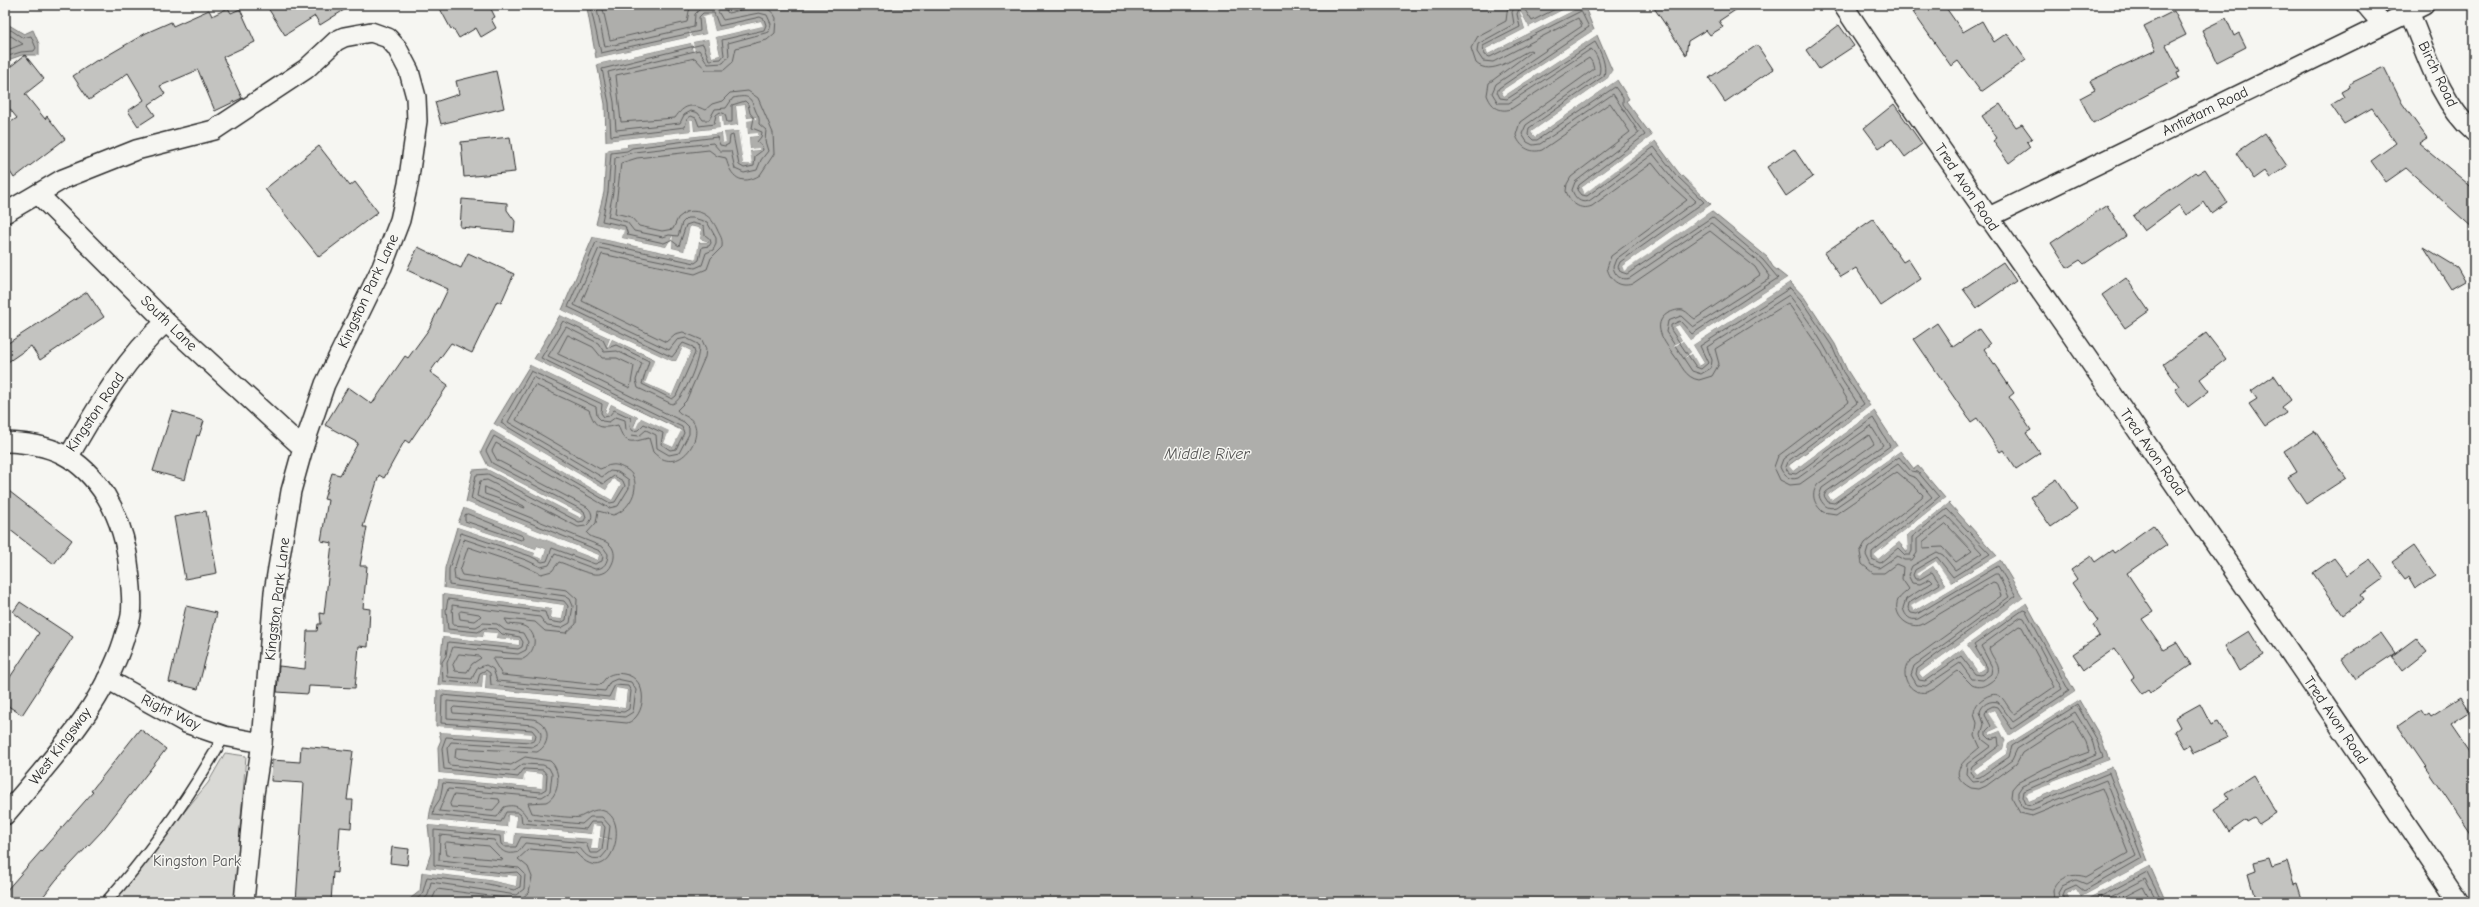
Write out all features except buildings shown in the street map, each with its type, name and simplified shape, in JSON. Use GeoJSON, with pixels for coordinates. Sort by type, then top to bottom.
{"type":"FeatureCollection","features":[{"type":"Feature","properties":{"kind":"street","name":"Tred Avon Road"},"geometry":{"type":"LineString","coordinates":[[1843,5],[1987,218],[2033,280],[2179,490],[2459,902]]}},
{"type":"Feature","properties":{"kind":"street"},"geometry":{"type":"LineString","coordinates":[[2366,5],[2383,25]]}},
{"type":"Feature","properties":{"kind":"street","name":"Antietam Road"},"geometry":{"type":"LineString","coordinates":[[1987,218],[2416,9]]}},
{"type":"Feature","properties":{"kind":"street","name":"Birch Road"},"geometry":{"type":"LineString","coordinates":[[2416,9],[2439,84],[2454,108],[2474,132]]}},
{"type":"Feature","properties":{"kind":"street","name":"Kingston Park Lane"},"geometry":{"type":"LineString","coordinates":[[5,213],[63,179],[136,150],[214,130],[306,69],[336,41],[344,37],[371,32],[388,38],[397,48],[409,71],[416,97],[417,121],[408,184],[393,242],[328,378],[303,448],[291,491],[274,592],[262,743],[254,794],[244,902]]}},
{"type":"Feature","properties":{"kind":"street","name":"South Lane"},"geometry":{"type":"LineString","coordinates":[[38,194],[166,322],[303,448]]}},
{"type":"Feature","properties":{"kind":"street","name":"Kingston Road"},"geometry":{"type":"LineString","coordinates":[[5,442],[35,444],[69,456],[120,373],[143,343],[166,322]]}},
{"type":"Feature","properties":{"kind":"street","name":"West Kingsway"},"geometry":{"type":"LineString","coordinates":[[5,815],[75,730],[108,679],[122,647],[131,616],[128,558],[113,509],[100,488],[69,456]]}},
{"type":"Feature","properties":{"kind":"street","name":"Right Way"},"geometry":{"type":"LineString","coordinates":[[108,679],[186,723],[224,736],[262,743]]}},
{"type":"Feature","properties":{"kind":"lane"},"geometry":{"type":"LineString","coordinates":[[106,902],[132,873],[166,828],[202,777],[224,736]]}},
{"type":"Feature","properties":{"kind":"green space","name":"Kingston Park"},"geometry":{"type":"Polygon","coordinates":[[[225,753],[246,756],[234,902],[110,902],[208,783],[225,753]]]}},
{"type":"Feature","properties":{"kind":"water","name":"Middle River"},"geometry":{"type":"Polygon","coordinates":[[[584,5],[1572,5],[1529,27],[1519,9],[1525,29],[1486,49],[1488,54],[1584,5],[1594,30],[1501,91],[1504,96],[1597,35],[1612,70],[1608,78],[1531,132],[1535,137],[1617,80],[1629,99],[1626,101],[1652,136],[1581,188],[1584,193],[1655,141],[1679,173],[1711,204],[1622,266],[1624,270],[1711,211],[1767,257],[1773,267],[1787,278],[1690,340],[1679,325],[1674,327],[1682,340],[1673,345],[1674,347],[1683,341],[1691,352],[1683,359],[1692,354],[1700,366],[1704,363],[1693,345],[1790,282],[1804,297],[1835,344],[1847,370],[1870,406],[1789,465],[1793,471],[1874,411],[1897,446],[1828,495],[1831,500],[1900,451],[1914,469],[1918,466],[1945,498],[1874,555],[1878,559],[1899,542],[1907,552],[1907,535],[1949,503],[1997,556],[1950,583],[1936,561],[1917,574],[1918,576],[1933,566],[1946,586],[1912,606],[1914,611],[2000,560],[2023,598],[1919,673],[1923,678],[1962,649],[1978,672],[1984,668],[1967,645],[2026,603],[2075,692],[2009,736],[1994,710],[1989,713],[1998,728],[1989,732],[1990,735],[2000,731],[2005,741],[2003,749],[1974,770],[1977,774],[2006,754],[2008,744],[2079,700],[2100,736],[2109,760],[2050,782],[2051,784],[2026,795],[2029,801],[2112,767],[2148,861],[2081,897],[2076,889],[2067,894],[2071,902],[406,902],[420,891],[422,872],[489,880],[516,886],[517,876],[508,875],[506,877],[426,868],[431,853],[428,825],[506,832],[505,843],[514,844],[515,833],[592,839],[591,849],[598,849],[599,838],[612,839],[600,837],[601,826],[593,825],[592,834],[516,827],[517,816],[508,815],[507,827],[429,820],[439,779],[541,788],[543,774],[525,772],[524,781],[439,773],[438,747],[441,740],[439,732],[532,738],[532,735],[436,726],[437,690],[625,708],[627,690],[616,688],[615,701],[485,689],[486,674],[483,674],[482,689],[438,685],[443,637],[519,645],[519,640],[496,638],[496,633],[484,632],[483,637],[443,633],[443,594],[551,609],[550,618],[562,619],[564,605],[444,588],[445,568],[457,527],[535,553],[535,556],[543,559],[546,549],[537,546],[536,549],[458,523],[464,508],[598,560],[599,555],[466,502],[473,470],[487,469],[581,518],[583,515],[488,466],[481,452],[492,430],[612,500],[621,484],[613,479],[606,490],[494,424],[530,365],[609,403],[605,412],[607,413],[611,404],[638,417],[634,426],[636,427],[641,418],[670,431],[664,443],[673,447],[681,430],[534,359],[560,315],[610,338],[608,347],[612,339],[656,360],[645,383],[672,395],[691,351],[683,347],[676,361],[672,361],[562,310],[593,237],[695,259],[699,242],[709,242],[700,239],[702,229],[690,226],[684,251],[672,248],[673,235],[666,247],[622,238],[623,230],[596,224],[604,192],[606,152],[609,149],[627,147],[627,144],[722,133],[723,142],[725,142],[724,132],[739,131],[743,164],[751,163],[750,151],[759,150],[750,149],[749,137],[758,136],[748,134],[746,120],[756,117],[747,118],[745,105],[736,106],[738,125],[723,127],[722,116],[719,116],[721,128],[694,131],[693,120],[690,121],[692,131],[606,141],[605,104],[597,64],[691,43],[693,52],[693,42],[708,39],[712,57],[720,55],[716,37],[762,26],[761,21],[715,31],[711,16],[703,17],[706,34],[692,37],[688,29],[690,37],[596,58],[587,8],[584,5]]]}},
{"type":"Feature","properties":{"kind":"water"},"geometry":{"type":"Polygon","coordinates":[[[9,25],[24,34],[33,30],[39,44],[39,55],[22,55],[5,61],[5,30],[9,25]]]}},
{"type":"Feature","properties":{"kind":"water"},"geometry":{"type":"Polygon","coordinates":[[[2150,866],[2166,902],[2083,901],[2150,866]]]}},
{"type":"Feature","properties":{"kind":"pier"},"geometry":{"type":"Polygon","coordinates":[[[1572,5],[1573,7],[1530,28],[1527,26],[1526,31],[1488,50],[1489,51],[1580,5],[1584,5],[1488,54],[1486,49],[1525,29],[1519,9],[1529,27],[1572,5]]]}},
{"type":"Feature","properties":{"kind":"pier"},"geometry":{"type":"Polygon","coordinates":[[[711,15],[715,31],[761,21],[763,26],[716,37],[720,55],[712,57],[708,39],[693,42],[695,52],[693,52],[691,43],[597,64],[597,62],[708,37],[713,55],[718,53],[715,35],[760,25],[715,33],[710,18],[705,19],[707,36],[597,60],[596,58],[690,37],[688,29],[692,37],[706,34],[703,17],[711,15]]]}},
{"type":"Feature","properties":{"kind":"pier"},"geometry":{"type":"Polygon","coordinates":[[[1594,30],[1595,32],[1504,92],[1596,33],[1597,35],[1504,96],[1501,91],[1594,30]]]}},
{"type":"Feature","properties":{"kind":"pier"},"geometry":{"type":"Polygon","coordinates":[[[1612,70],[1610,80],[1534,133],[1535,134],[1616,78],[1617,80],[1535,137],[1531,132],[1608,78],[1612,70]]]}},
{"type":"Feature","properties":{"kind":"pier"},"geometry":{"type":"Polygon","coordinates":[[[745,105],[747,118],[756,117],[756,119],[747,121],[748,134],[758,133],[758,136],[749,137],[750,149],[759,148],[759,150],[750,151],[752,164],[743,164],[738,131],[724,132],[726,142],[723,143],[722,133],[627,144],[627,147],[609,149],[606,152],[608,147],[625,145],[626,142],[739,129],[744,162],[749,162],[743,107],[738,108],[739,127],[606,143],[606,141],[691,131],[690,120],[693,120],[694,131],[720,128],[719,116],[722,116],[723,127],[738,125],[736,106],[745,105]]]}},
{"type":"Feature","properties":{"kind":"pier"},"geometry":{"type":"Polygon","coordinates":[[[1652,136],[1653,137],[1584,189],[1585,191],[1654,139],[1655,141],[1584,194],[1581,188],[1652,136]]]}},
{"type":"Feature","properties":{"kind":"pier"},"geometry":{"type":"Polygon","coordinates":[[[1711,204],[1625,268],[1711,209],[1711,211],[1624,271],[1622,266],[1711,204]]]}},
{"type":"Feature","properties":{"kind":"pier"},"geometry":{"type":"Polygon","coordinates":[[[596,224],[624,230],[622,238],[666,247],[673,235],[672,248],[684,251],[690,226],[702,229],[700,239],[709,242],[699,242],[696,259],[593,237],[593,235],[694,257],[699,231],[691,229],[684,253],[671,250],[670,248],[666,249],[621,240],[621,232],[595,226],[596,224]]]}},
{"type":"Feature","properties":{"kind":"pier"},"geometry":{"type":"Polygon","coordinates":[[[1787,278],[1788,279],[1690,342],[1678,327],[1677,328],[1700,363],[1691,344],[1789,280],[1790,282],[1693,345],[1704,363],[1699,366],[1692,354],[1683,359],[1691,352],[1683,341],[1674,347],[1673,345],[1682,340],[1674,327],[1679,325],[1690,340],[1787,278]]]}},
{"type":"Feature","properties":{"kind":"pier"},"geometry":{"type":"Polygon","coordinates":[[[562,310],[672,361],[676,361],[683,347],[691,351],[672,395],[645,383],[655,359],[612,339],[608,347],[610,338],[560,315],[561,313],[657,358],[648,382],[671,393],[689,352],[684,349],[678,362],[671,363],[561,312],[562,310]]]}},
{"type":"Feature","properties":{"kind":"pier"},"geometry":{"type":"Polygon","coordinates":[[[534,359],[681,431],[673,447],[664,443],[669,431],[641,418],[636,428],[634,427],[638,417],[611,404],[607,413],[605,412],[609,403],[530,365],[531,363],[671,430],[667,442],[672,444],[678,431],[533,361],[534,359]]]}},
{"type":"Feature","properties":{"kind":"pier"},"geometry":{"type":"Polygon","coordinates":[[[1870,406],[1872,407],[1792,466],[1793,468],[1873,409],[1874,411],[1793,471],[1789,466],[1870,406]]]}},
{"type":"Feature","properties":{"kind":"pier"},"geometry":{"type":"Polygon","coordinates":[[[494,424],[606,490],[613,479],[621,484],[612,500],[492,430],[493,428],[611,497],[619,485],[614,482],[605,492],[494,426],[494,424]]]}},
{"type":"Feature","properties":{"kind":"pier"},"geometry":{"type":"Polygon","coordinates":[[[1897,446],[1898,448],[1831,495],[1832,497],[1899,449],[1900,451],[1831,500],[1828,495],[1897,446]]]}},
{"type":"Feature","properties":{"kind":"pier"},"geometry":{"type":"Polygon","coordinates":[[[488,466],[583,515],[581,518],[487,469],[488,466]]]}},
{"type":"Feature","properties":{"kind":"pier"},"geometry":{"type":"Polygon","coordinates":[[[1945,498],[1947,500],[1877,555],[1899,540],[1906,548],[1906,534],[1947,501],[1949,503],[1907,535],[1908,551],[1899,542],[1878,559],[1874,555],[1945,498]]]}},
{"type":"Feature","properties":{"kind":"pier"},"geometry":{"type":"Polygon","coordinates":[[[466,502],[599,555],[598,560],[464,508],[464,506],[553,542],[597,556],[465,504],[466,502]]]}},
{"type":"Feature","properties":{"kind":"pier"},"geometry":{"type":"Polygon","coordinates":[[[458,523],[536,549],[537,546],[546,549],[543,559],[534,556],[535,553],[457,527],[458,523]],[[539,549],[536,551],[537,555],[542,556],[544,550],[539,549]]]}},
{"type":"Feature","properties":{"kind":"pier"},"geometry":{"type":"Polygon","coordinates":[[[1997,556],[1998,557],[1951,585],[1949,585],[1935,564],[1948,586],[1914,607],[1915,609],[1999,558],[2000,560],[1914,611],[1911,606],[1946,585],[1933,566],[1918,576],[1916,574],[1936,561],[1951,583],[1997,556]]]}},
{"type":"Feature","properties":{"kind":"pier"},"geometry":{"type":"Polygon","coordinates":[[[444,588],[564,605],[562,619],[550,618],[551,609],[443,594],[443,592],[552,607],[552,616],[560,617],[562,607],[443,590],[444,588]]]}},
{"type":"Feature","properties":{"kind":"pier"},"geometry":{"type":"Polygon","coordinates":[[[2023,598],[2024,600],[1922,674],[1923,675],[1962,647],[1979,669],[1981,668],[1965,644],[2025,601],[2026,603],[1967,645],[1984,668],[1978,672],[1962,649],[1923,678],[1919,673],[2023,598]]]}},
{"type":"Feature","properties":{"kind":"pier"},"geometry":{"type":"Polygon","coordinates":[[[484,632],[497,633],[496,638],[519,640],[519,645],[443,637],[443,633],[483,637],[484,632]],[[486,634],[483,639],[443,635],[517,643],[495,640],[494,635],[486,634]]]}},
{"type":"Feature","properties":{"kind":"pier"},"geometry":{"type":"Polygon","coordinates":[[[483,674],[486,674],[485,689],[614,701],[616,688],[627,690],[625,708],[437,690],[437,688],[623,706],[625,692],[618,691],[615,703],[437,687],[438,685],[482,688],[483,674]]]}},
{"type":"Feature","properties":{"kind":"pier"},"geometry":{"type":"Polygon","coordinates":[[[2075,692],[2076,694],[2010,738],[1993,712],[1991,714],[2000,731],[1990,735],[1989,732],[1998,728],[1988,713],[1994,710],[2009,736],[2075,692]]]}},
{"type":"Feature","properties":{"kind":"pier"},"geometry":{"type":"Polygon","coordinates":[[[2078,698],[2079,700],[2008,744],[2006,754],[1977,774],[1974,770],[2003,749],[2005,741],[2006,743],[2071,700],[2078,698]]]}},
{"type":"Feature","properties":{"kind":"pier"},"geometry":{"type":"Polygon","coordinates":[[[437,726],[532,734],[532,738],[439,732],[438,730],[508,734],[438,728],[437,726]]]}},
{"type":"Feature","properties":{"kind":"pier"},"geometry":{"type":"Polygon","coordinates":[[[2109,760],[2110,761],[2083,771],[2029,795],[2030,799],[2111,765],[2111,767],[2029,801],[2026,794],[2051,784],[2050,782],[2109,760]]]}},
{"type":"Feature","properties":{"kind":"pier"},"geometry":{"type":"Polygon","coordinates":[[[525,772],[543,774],[542,788],[439,779],[439,777],[540,786],[541,776],[526,774],[524,783],[439,775],[439,773],[523,781],[525,772]]]}},
{"type":"Feature","properties":{"kind":"pier"},"geometry":{"type":"Polygon","coordinates":[[[508,815],[517,816],[516,827],[591,834],[593,825],[601,826],[600,837],[613,840],[599,838],[598,849],[591,849],[592,839],[515,833],[514,844],[505,843],[505,832],[428,825],[428,823],[506,830],[507,841],[512,842],[515,831],[592,837],[593,847],[596,847],[599,828],[594,827],[592,836],[516,829],[515,818],[510,817],[507,829],[428,822],[429,820],[507,827],[508,815]]]}},
{"type":"Feature","properties":{"kind":"pier"},"geometry":{"type":"Polygon","coordinates":[[[2148,861],[2149,863],[2081,899],[2076,892],[2069,895],[2073,902],[2071,902],[2067,894],[2076,889],[2081,897],[2148,861]]]}},
{"type":"Feature","properties":{"kind":"pier"},"geometry":{"type":"Polygon","coordinates":[[[2149,864],[2150,866],[2081,902],[2082,899],[2149,864]]]}},
{"type":"Feature","properties":{"kind":"pier"},"geometry":{"type":"Polygon","coordinates":[[[426,868],[506,877],[508,875],[517,876],[516,886],[489,880],[422,872],[426,868]],[[424,870],[490,878],[514,884],[515,878],[506,879],[424,870]]]}}]}
